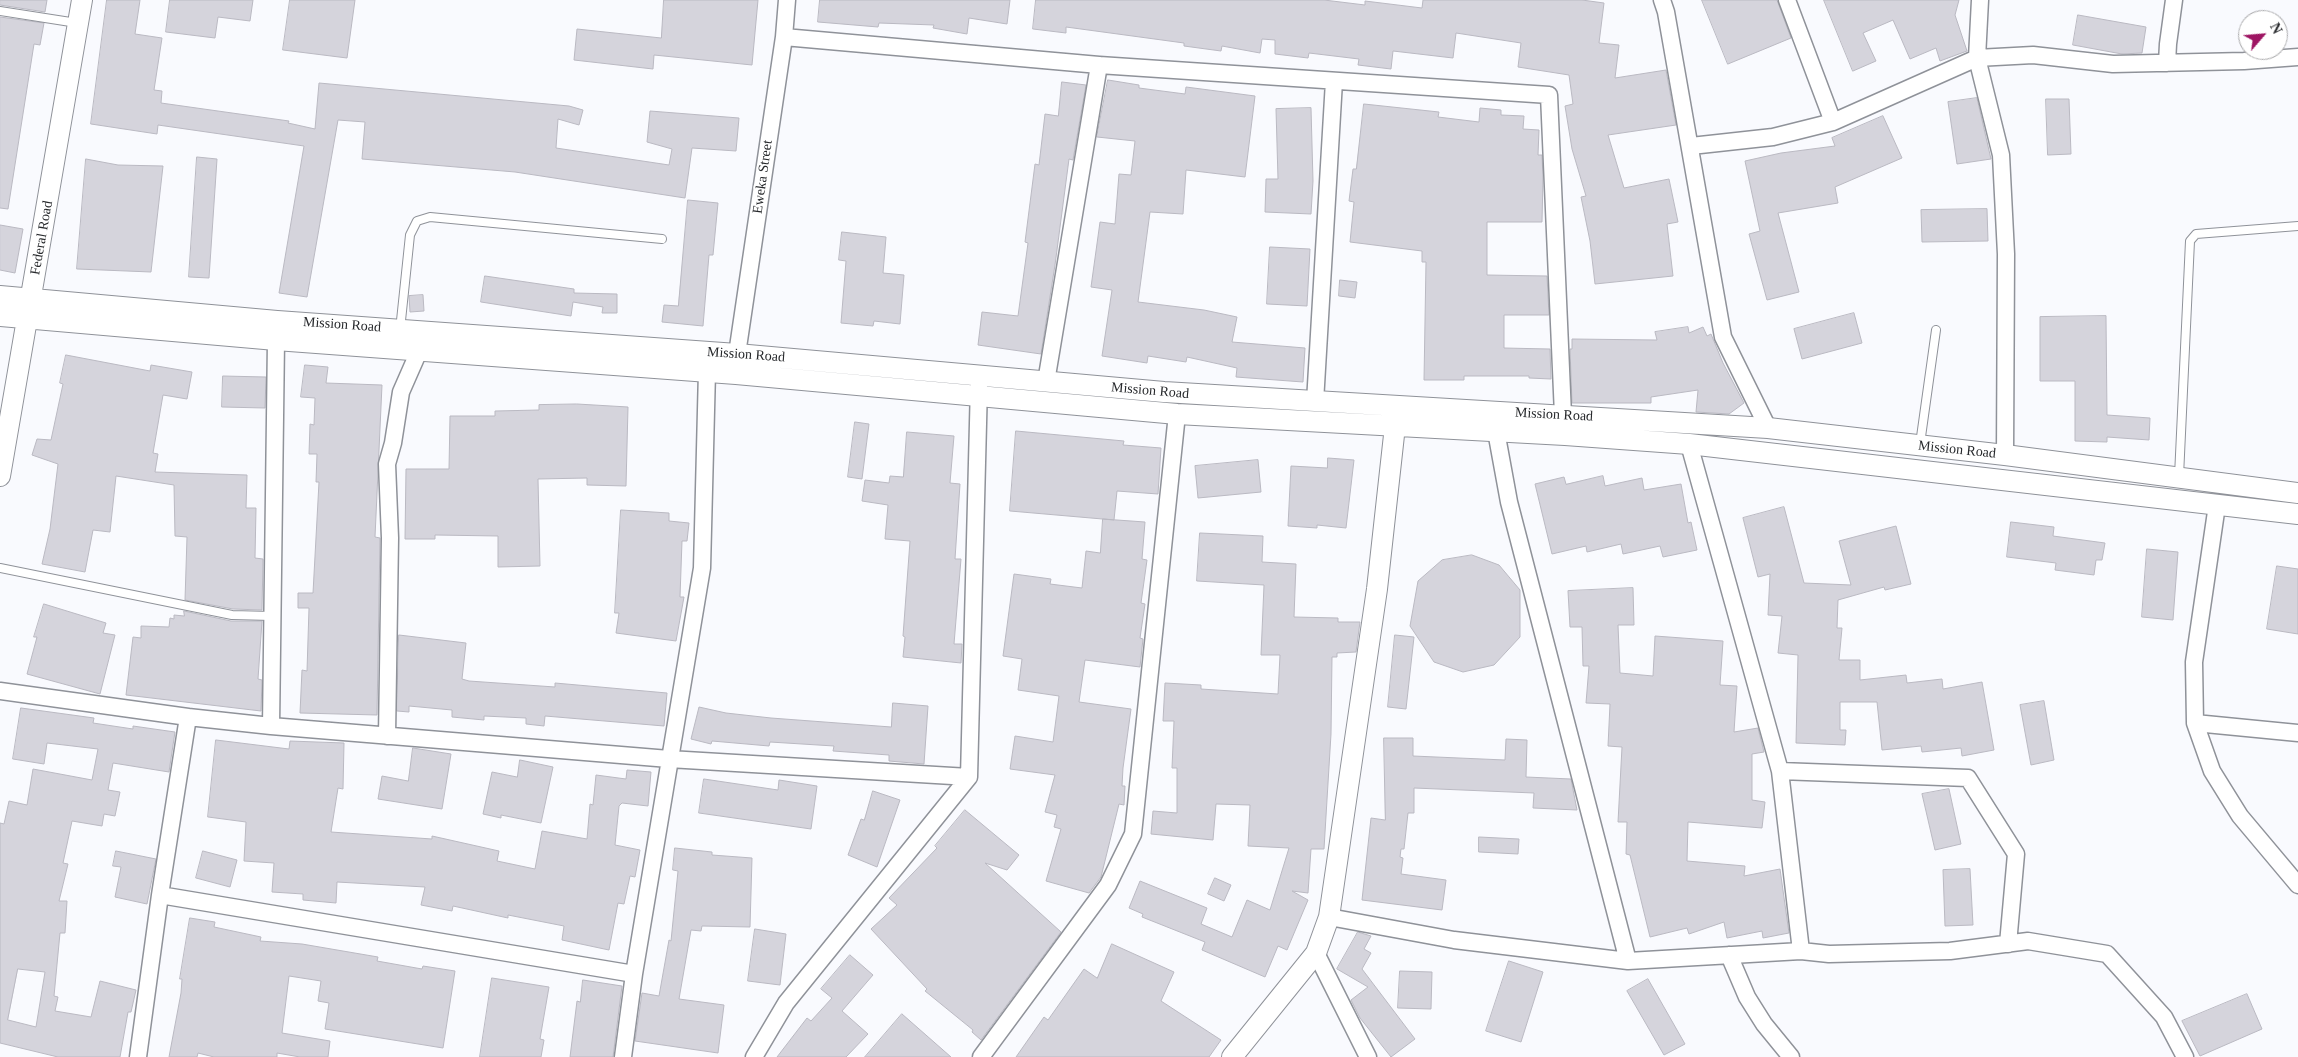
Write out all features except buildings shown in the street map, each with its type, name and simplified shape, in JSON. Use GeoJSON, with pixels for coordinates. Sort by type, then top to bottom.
{"type":"FeatureCollection","features":[{"type":"Feature","properties":{"kind":"street","name":"Federal Road"},"geometry":{"type":"LineString","coordinates":[[0,476],[82,0]]}},
{"type":"Feature","properties":{"kind":"street","name":"Eweka Street"},"geometry":{"type":"LineString","coordinates":[[737,354],[784,37],[787,0]]}},
{"type":"Feature","properties":{"kind":"street"},"geometry":{"type":"LineString","coordinates":[[1662,0],[1666,12],[1691,146],[1698,206],[1723,337],[1768,428]]}},
{"type":"Feature","properties":{"kind":"street"},"geometry":{"type":"LineString","coordinates":[[1787,0],[1832,122]]}},
{"type":"Feature","properties":{"kind":"street"},"geometry":{"type":"LineString","coordinates":[[1980,0],[1977,58],[2001,155],[2006,254],[2004,455]]}},
{"type":"Feature","properties":{"kind":"street"},"geometry":{"type":"LineString","coordinates":[[2167,63],[2174,0]]}},
{"type":"Feature","properties":{"kind":"street"},"geometry":{"type":"LineString","coordinates":[[784,37],[1099,65],[1549,95],[1563,415]]}},
{"type":"Feature","properties":{"kind":"street"},"geometry":{"type":"LineString","coordinates":[[1691,146],[1773,136],[1832,122],[1977,58],[2033,55],[2113,64],[2298,58]]}},
{"type":"Feature","properties":{"kind":"street"},"geometry":{"type":"LineString","coordinates":[[1046,382],[1099,65]]}},
{"type":"Feature","properties":{"kind":"street"},"geometry":{"type":"LineString","coordinates":[[1315,402],[1334,81]]}},
{"type":"Feature","properties":{"kind":"street","name":"Mission Road"},"geometry":{"type":"LineString","coordinates":[[0,296],[30,308],[276,340],[419,351],[707,371],[978,384],[1046,382],[1315,402],[1768,428],[2004,455],[2298,494]]}},
{"type":"Feature","properties":{"kind":"street","name":"Mission Road"},"geometry":{"type":"LineString","coordinates":[[0,316],[30,308],[400,330],[737,354],[978,384],[1177,414],[1496,431],[1689,444],[2298,514]]}},
{"type":"Feature","properties":{"kind":"street"},"geometry":{"type":"LineString","coordinates":[[271,726],[276,340]]}},
{"type":"Feature","properties":{"kind":"street"},"geometry":{"type":"LineString","coordinates":[[387,736],[390,538],[386,464],[393,443],[401,392],[419,351]]}},
{"type":"Feature","properties":{"kind":"street"},"geometry":{"type":"LineString","coordinates":[[623,1057],[634,974],[702,568],[707,371]]}},
{"type":"Feature","properties":{"kind":"street"},"geometry":{"type":"LineString","coordinates":[[754,1057],[786,1003],[969,777],[978,384]]}},
{"type":"Feature","properties":{"kind":"street"},"geometry":{"type":"LineString","coordinates":[[981,1057],[1108,886],[1133,834],[1177,414]]}},
{"type":"Feature","properties":{"kind":"street"},"geometry":{"type":"LineString","coordinates":[[1232,1057],[1316,953],[1329,917],[1377,588],[1395,426]]}},
{"type":"Feature","properties":{"kind":"street"},"geometry":{"type":"LineString","coordinates":[[1496,431],[1509,502],[1628,962]]}},
{"type":"Feature","properties":{"kind":"street"},"geometry":{"type":"LineString","coordinates":[[1689,444],[1780,771],[1801,951]]}},
{"type":"Feature","properties":{"kind":"street"},"geometry":{"type":"LineString","coordinates":[[2217,505],[2194,662],[2195,723],[2212,771],[2240,816],[2298,885]]}},
{"type":"Feature","properties":{"kind":"street"},"geometry":{"type":"LineString","coordinates":[[0,691],[188,717],[271,726],[670,759],[969,777]]}},
{"type":"Feature","properties":{"kind":"street"},"geometry":{"type":"LineString","coordinates":[[138,1057],[160,895],[188,717]]}},
{"type":"Feature","properties":{"kind":"street"},"geometry":{"type":"LineString","coordinates":[[2195,723],[2298,733]]}},
{"type":"Feature","properties":{"kind":"street"},"geometry":{"type":"LineString","coordinates":[[1780,771],[1968,778],[2016,854],[2008,944]]}},
{"type":"Feature","properties":{"kind":"street"},"geometry":{"type":"LineString","coordinates":[[160,895],[634,974]]}},
{"type":"Feature","properties":{"kind":"street"},"geometry":{"type":"LineString","coordinates":[[1329,917],[1454,940],[1628,962],[1801,951],[1829,954],[1950,951],[2028,941],[2107,954],[2164,1017],[2185,1057]]}},
{"type":"Feature","properties":{"kind":"street"},"geometry":{"type":"LineString","coordinates":[[1316,953],[1368,1057]]}},
{"type":"Feature","properties":{"kind":"street"},"geometry":{"type":"LineString","coordinates":[[1729,955],[1747,997],[1764,1024],[1791,1057]]}},
{"type":"Feature","properties":{"kind":"lane"},"geometry":{"type":"LineString","coordinates":[[0,11],[78,24]]}},
{"type":"Feature","properties":{"kind":"lane"},"geometry":{"type":"LineString","coordinates":[[400,330],[410,235],[418,221],[430,217],[662,238]]}},
{"type":"Feature","properties":{"kind":"lane"},"geometry":{"type":"LineString","coordinates":[[2179,478],[2190,241],[2192,236],[2196,234],[2298,226]]}},
{"type":"Feature","properties":{"kind":"lane"},"geometry":{"type":"LineString","coordinates":[[1920,446],[1936,330]]}},
{"type":"Feature","properties":{"kind":"lane"},"geometry":{"type":"LineString","coordinates":[[0,568],[232,615],[272,616]]}}]}
